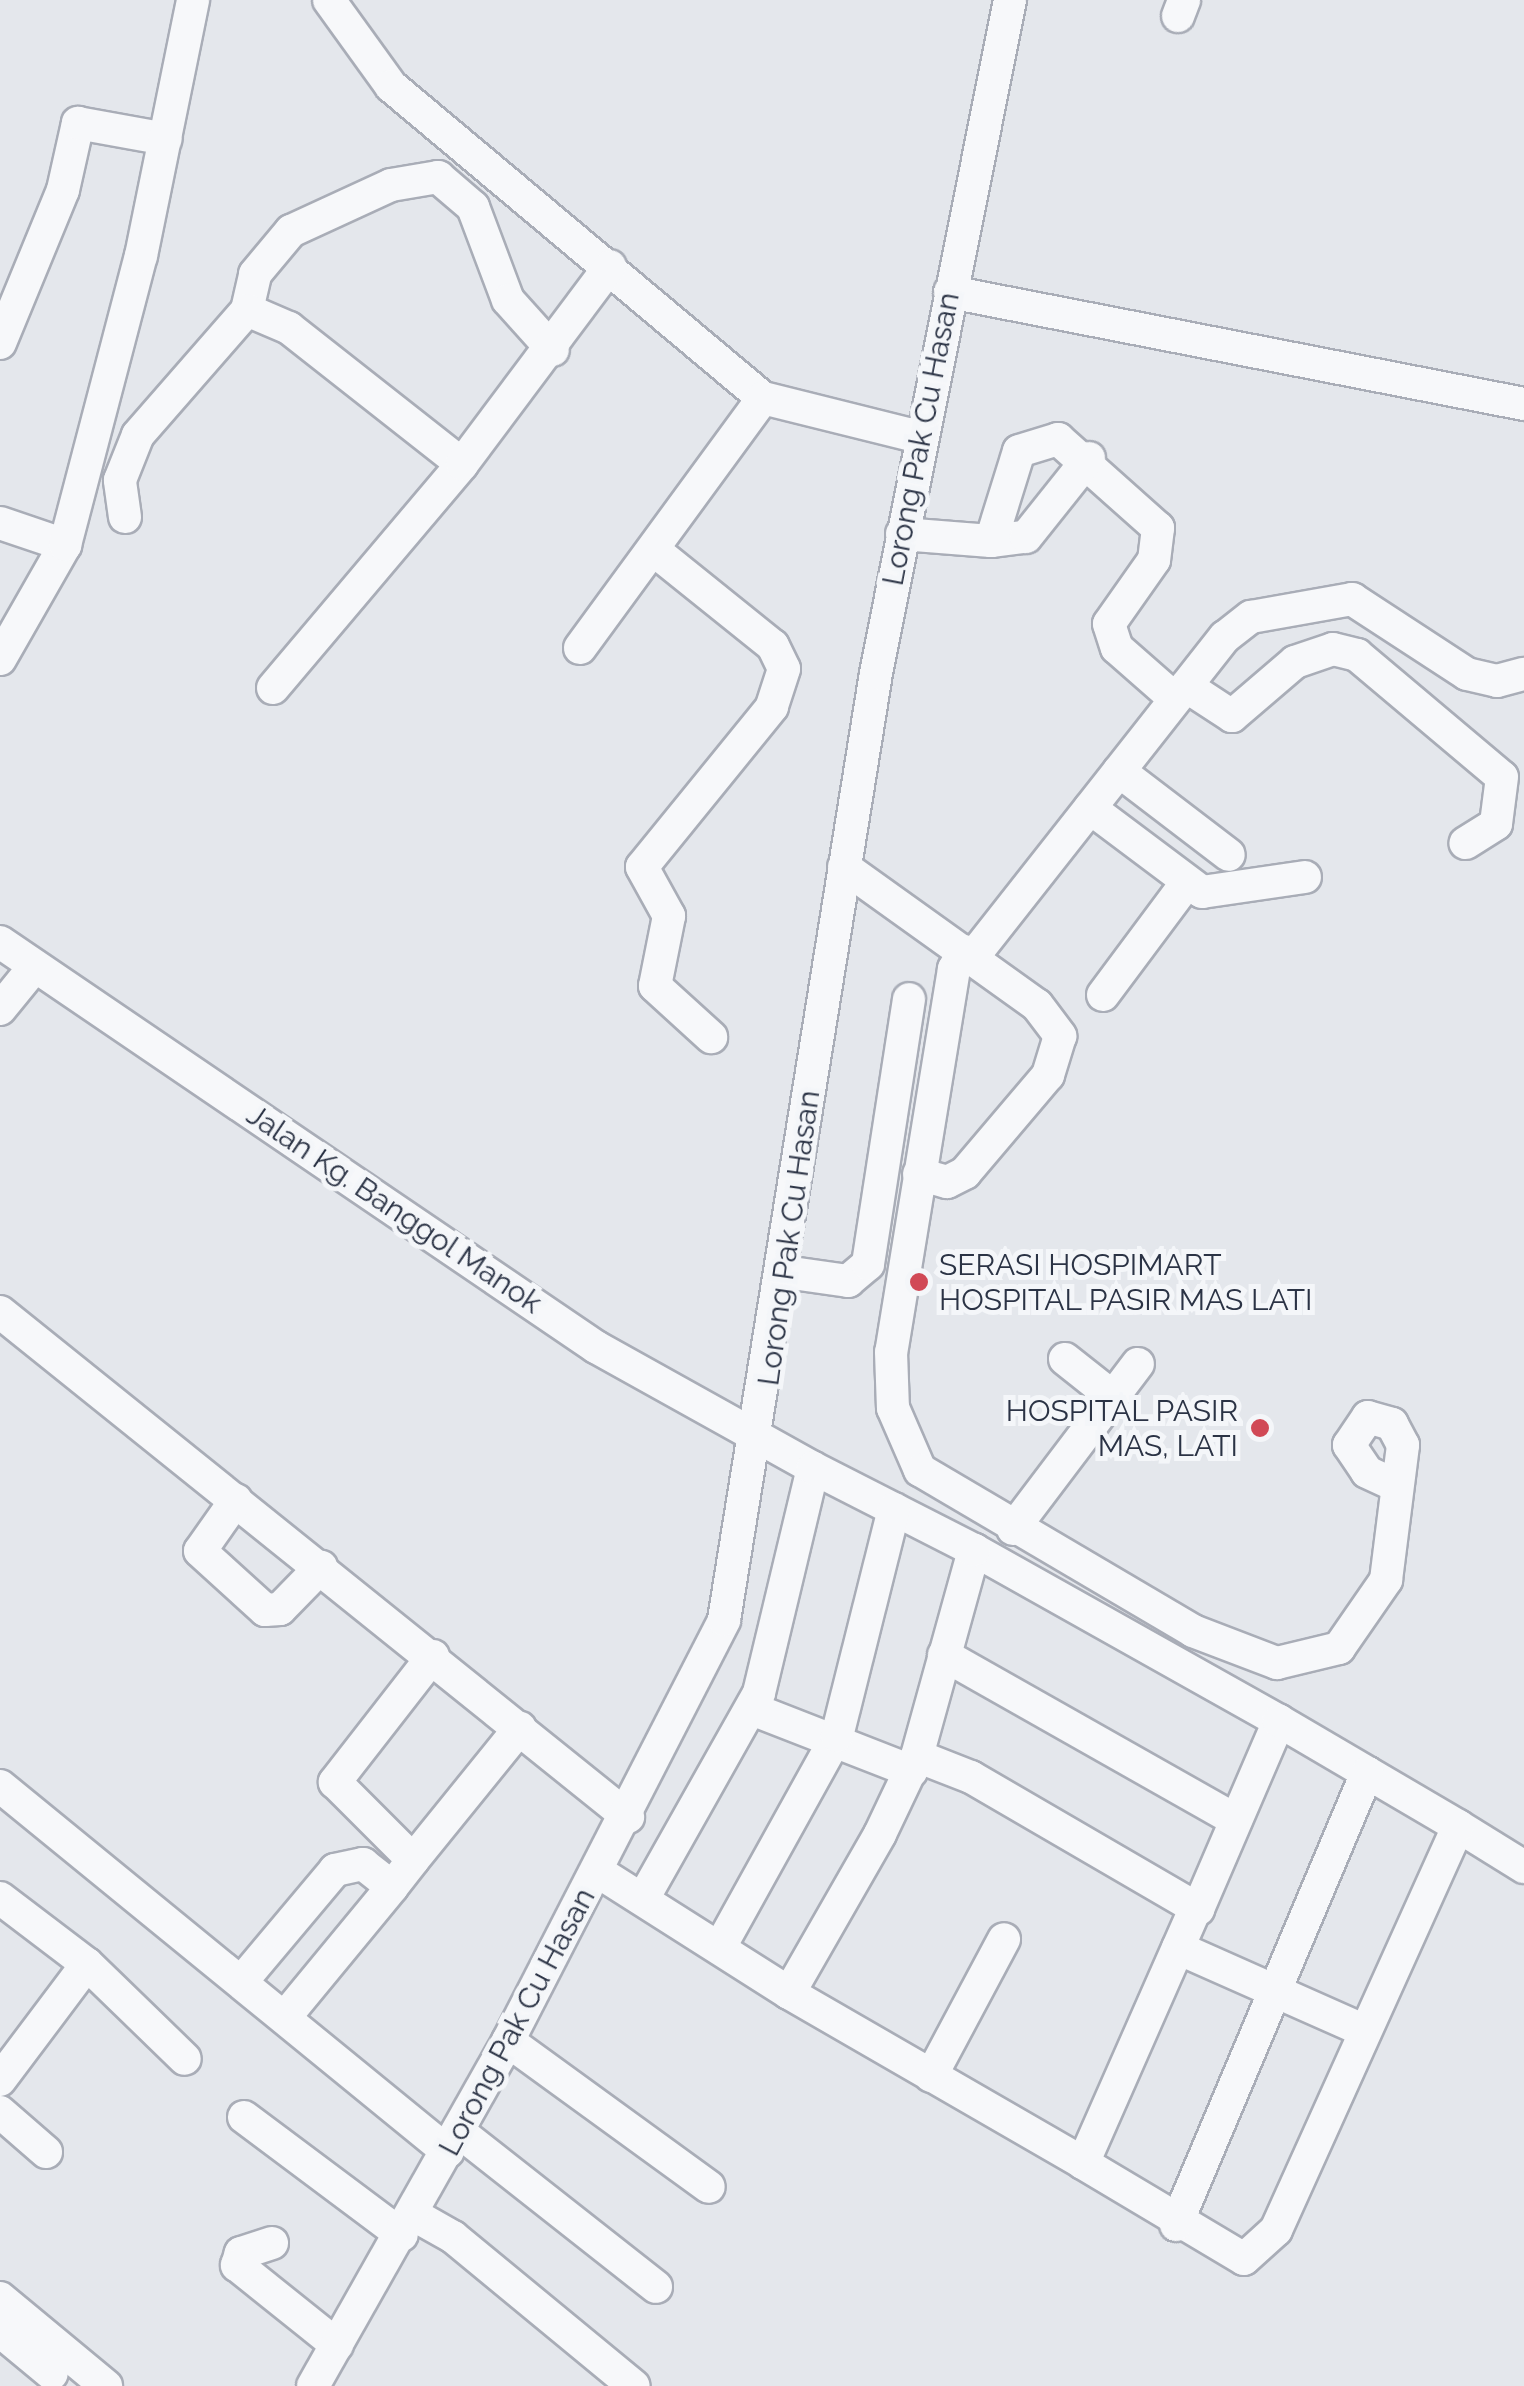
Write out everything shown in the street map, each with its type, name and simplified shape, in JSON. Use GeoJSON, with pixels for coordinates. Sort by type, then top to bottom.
{"type":"FeatureCollection","features":[{"type":"Feature","properties":{"kind":"street"},"geometry":{"type":"LineString","coordinates":[[0,658],[65,545],[166,139],[193,0]]}},
{"type":"Feature","properties":{"kind":"street"},"geometry":{"type":"LineString","coordinates":[[330,0],[391,86],[763,398],[920,437]]}},
{"type":"Feature","properties":{"kind":"street","name":"Lorong Pak Cu Hasan"},"geometry":{"type":"LineString","coordinates":[[313,2386],[408,2225],[508,2041],[628,1817],[724,1620],[759,1441],[844,868],[902,534],[1010,0]]}},
{"type":"Feature","properties":{"kind":"street"},"geometry":{"type":"LineString","coordinates":[[0,343],[64,190],[78,123],[166,139]]}},
{"type":"Feature","properties":{"kind":"street"},"geometry":{"type":"LineString","coordinates":[[125,517],[120,480],[138,435],[247,310],[255,274],[291,231],[391,185],[438,177],[473,207],[508,300],[553,350]]}},
{"type":"Feature","properties":{"kind":"street"},"geometry":{"type":"LineString","coordinates":[[273,688],[462,464],[553,350],[610,266]]}},
{"type":"Feature","properties":{"kind":"street"},"geometry":{"type":"LineString","coordinates":[[950,292],[1524,404]]}},
{"type":"Feature","properties":{"kind":"street"},"geometry":{"type":"LineString","coordinates":[[247,310],[289,328],[462,464]]}},
{"type":"Feature","properties":{"kind":"street"},"geometry":{"type":"LineString","coordinates":[[580,648],[655,552],[763,398]]}},
{"type":"Feature","properties":{"kind":"street"},"geometry":{"type":"LineString","coordinates":[[992,540],[1027,442],[1058,439],[1089,458],[1158,528],[1154,560],[1114,610],[1110,633],[1181,693],[1232,716],[1295,662],[1334,649],[1357,654],[1502,777],[1496,824],[1466,843]]}},
{"type":"Feature","properties":{"kind":"street"},"geometry":{"type":"LineString","coordinates":[[902,534],[992,540],[1026,537],[1089,458]]}},
{"type":"Feature","properties":{"kind":"street"},"geometry":{"type":"LineString","coordinates":[[0,522],[65,545]]}},
{"type":"Feature","properties":{"kind":"street"},"geometry":{"type":"LineString","coordinates":[[655,552],[773,646],[784,669],[772,707],[642,867],[669,916],[655,986],[711,1037]]}},
{"type":"Feature","properties":{"kind":"street"},"geometry":{"type":"LineString","coordinates":[[1394,1484],[1392,1548],[1373,1605],[1339,1648],[1298,1662],[1228,1649],[934,1484],[908,1451],[892,1408],[891,1352],[919,1174],[968,954],[1181,693],[1251,617],[1338,598],[1382,612],[1468,674],[1497,681],[1524,674]]}},
{"type":"Feature","properties":{"kind":"street"},"geometry":{"type":"LineString","coordinates":[[1119,771],[1229,855]]}},
{"type":"Feature","properties":{"kind":"street"},"geometry":{"type":"LineString","coordinates":[[1090,808],[1185,885],[1213,894],[1305,877]]}},
{"type":"Feature","properties":{"kind":"street"},"geometry":{"type":"LineString","coordinates":[[844,868],[1050,1017],[1059,1049],[965,1173],[947,1182],[919,1174]]}},
{"type":"Feature","properties":{"kind":"street"},"geometry":{"type":"LineString","coordinates":[[1102,995],[1185,885]]}},
{"type":"Feature","properties":{"kind":"street","name":"Jalan Kg. Banggol Manok"},"geometry":{"type":"LineString","coordinates":[[0,942],[596,1346],[759,1441],[974,1550],[1279,1721],[1524,1867]]}},
{"type":"Feature","properties":{"kind":"street"},"geometry":{"type":"LineString","coordinates":[[0,1009],[36,966]]}},
{"type":"Feature","properties":{"kind":"street"},"geometry":{"type":"LineString","coordinates":[[784,1272],[848,1281],[868,1264],[909,999]]}},
{"type":"Feature","properties":{"kind":"street"},"geometry":{"type":"LineString","coordinates":[[0,1312],[433,1656],[628,1817]]}},
{"type":"Feature","properties":{"kind":"street"},"geometry":{"type":"LineString","coordinates":[[1065,1359],[1113,1397]]}},
{"type":"Feature","properties":{"kind":"street"},"geometry":{"type":"LineString","coordinates":[[1013,1529],[1138,1364]]}},
{"type":"Feature","properties":{"kind":"street"},"geometry":{"type":"LineString","coordinates":[[644,1898],[752,1709],[812,1468]]}},
{"type":"Feature","properties":{"kind":"street"},"geometry":{"type":"LineString","coordinates":[[236,1500],[200,1551],[265,1610],[280,1609],[321,1567]]}},
{"type":"Feature","properties":{"kind":"street"},"geometry":{"type":"LineString","coordinates":[[720,1947],[838,1736],[894,1509]]}},
{"type":"Feature","properties":{"kind":"street"},"geometry":{"type":"LineString","coordinates":[[789,1993],[914,1764],[974,1550]]}},
{"type":"Feature","properties":{"kind":"street"},"geometry":{"type":"LineString","coordinates":[[944,1655],[1236,1820]]}},
{"type":"Feature","properties":{"kind":"street"},"geometry":{"type":"LineString","coordinates":[[413,1860],[336,1782],[433,1656]]}},
{"type":"Feature","properties":{"kind":"street"},"geometry":{"type":"LineString","coordinates":[[752,1709],[914,1764],[971,1777],[1196,1908]]}},
{"type":"Feature","properties":{"kind":"street"},"geometry":{"type":"LineString","coordinates":[[1083,2164],[1279,1721]]}},
{"type":"Feature","properties":{"kind":"street"},"geometry":{"type":"LineString","coordinates":[[285,2016],[520,1728]]}},
{"type":"Feature","properties":{"kind":"street"},"geometry":{"type":"LineString","coordinates":[[1176,2225],[1272,1989],[1367,1773]]}},
{"type":"Feature","properties":{"kind":"street"},"geometry":{"type":"LineString","coordinates":[[0,1786],[285,2016],[656,2287]]}},
{"type":"Feature","properties":{"kind":"street"},"geometry":{"type":"LineString","coordinates":[[598,1871],[789,1993],[1083,2164],[1234,2258],[1262,2250],[1360,2029],[1458,1826]]}},
{"type":"Feature","properties":{"kind":"street"},"geometry":{"type":"LineString","coordinates":[[242,1982],[335,1870],[362,1864],[392,1887]]}},
{"type":"Feature","properties":{"kind":"street"},"geometry":{"type":"LineString","coordinates":[[2,1905],[86,1964],[185,2059]]}},
{"type":"Feature","properties":{"kind":"street"},"geometry":{"type":"LineString","coordinates":[[931,2076],[1004,1939]]}},
{"type":"Feature","properties":{"kind":"street"},"geometry":{"type":"LineString","coordinates":[[1178,1948],[1360,2029]]}},
{"type":"Feature","properties":{"kind":"street"},"geometry":{"type":"LineString","coordinates":[[0,2080],[86,1964]]}},
{"type":"Feature","properties":{"kind":"street"},"geometry":{"type":"LineString","coordinates":[[508,2041],[709,2187]]}},
{"type":"Feature","properties":{"kind":"street"},"geometry":{"type":"LineString","coordinates":[[0,2112],[46,2152]]}},
{"type":"Feature","properties":{"kind":"street"},"geometry":{"type":"LineString","coordinates":[[244,2117],[408,2225],[453,2237],[634,2386]]}},
{"type":"Feature","properties":{"kind":"street"},"geometry":{"type":"LineString","coordinates":[[272,2242],[241,2252],[237,2265],[337,2344]]}},
{"type":"Feature","properties":{"kind":"street"},"geometry":{"type":"LineString","coordinates":[[0,2298],[54,2372]]}},
{"type":"Feature","properties":{"kind":"street"},"geometry":{"type":"LineString","coordinates":[[0,2331],[54,2372],[106,2386]]}},
{"type":"Feature","properties":{"kind":"place","name":"SERASI HOSPIMART HOSPITAL PASIR MAS LATI"},"geometry":{"type":"Point","coordinates":[919,1282]}},
{"type":"Feature","properties":{"kind":"place","name":"HOSPITAL PASIR MAS, LATI"},"geometry":{"type":"Point","coordinates":[1260,1428]}}]}
